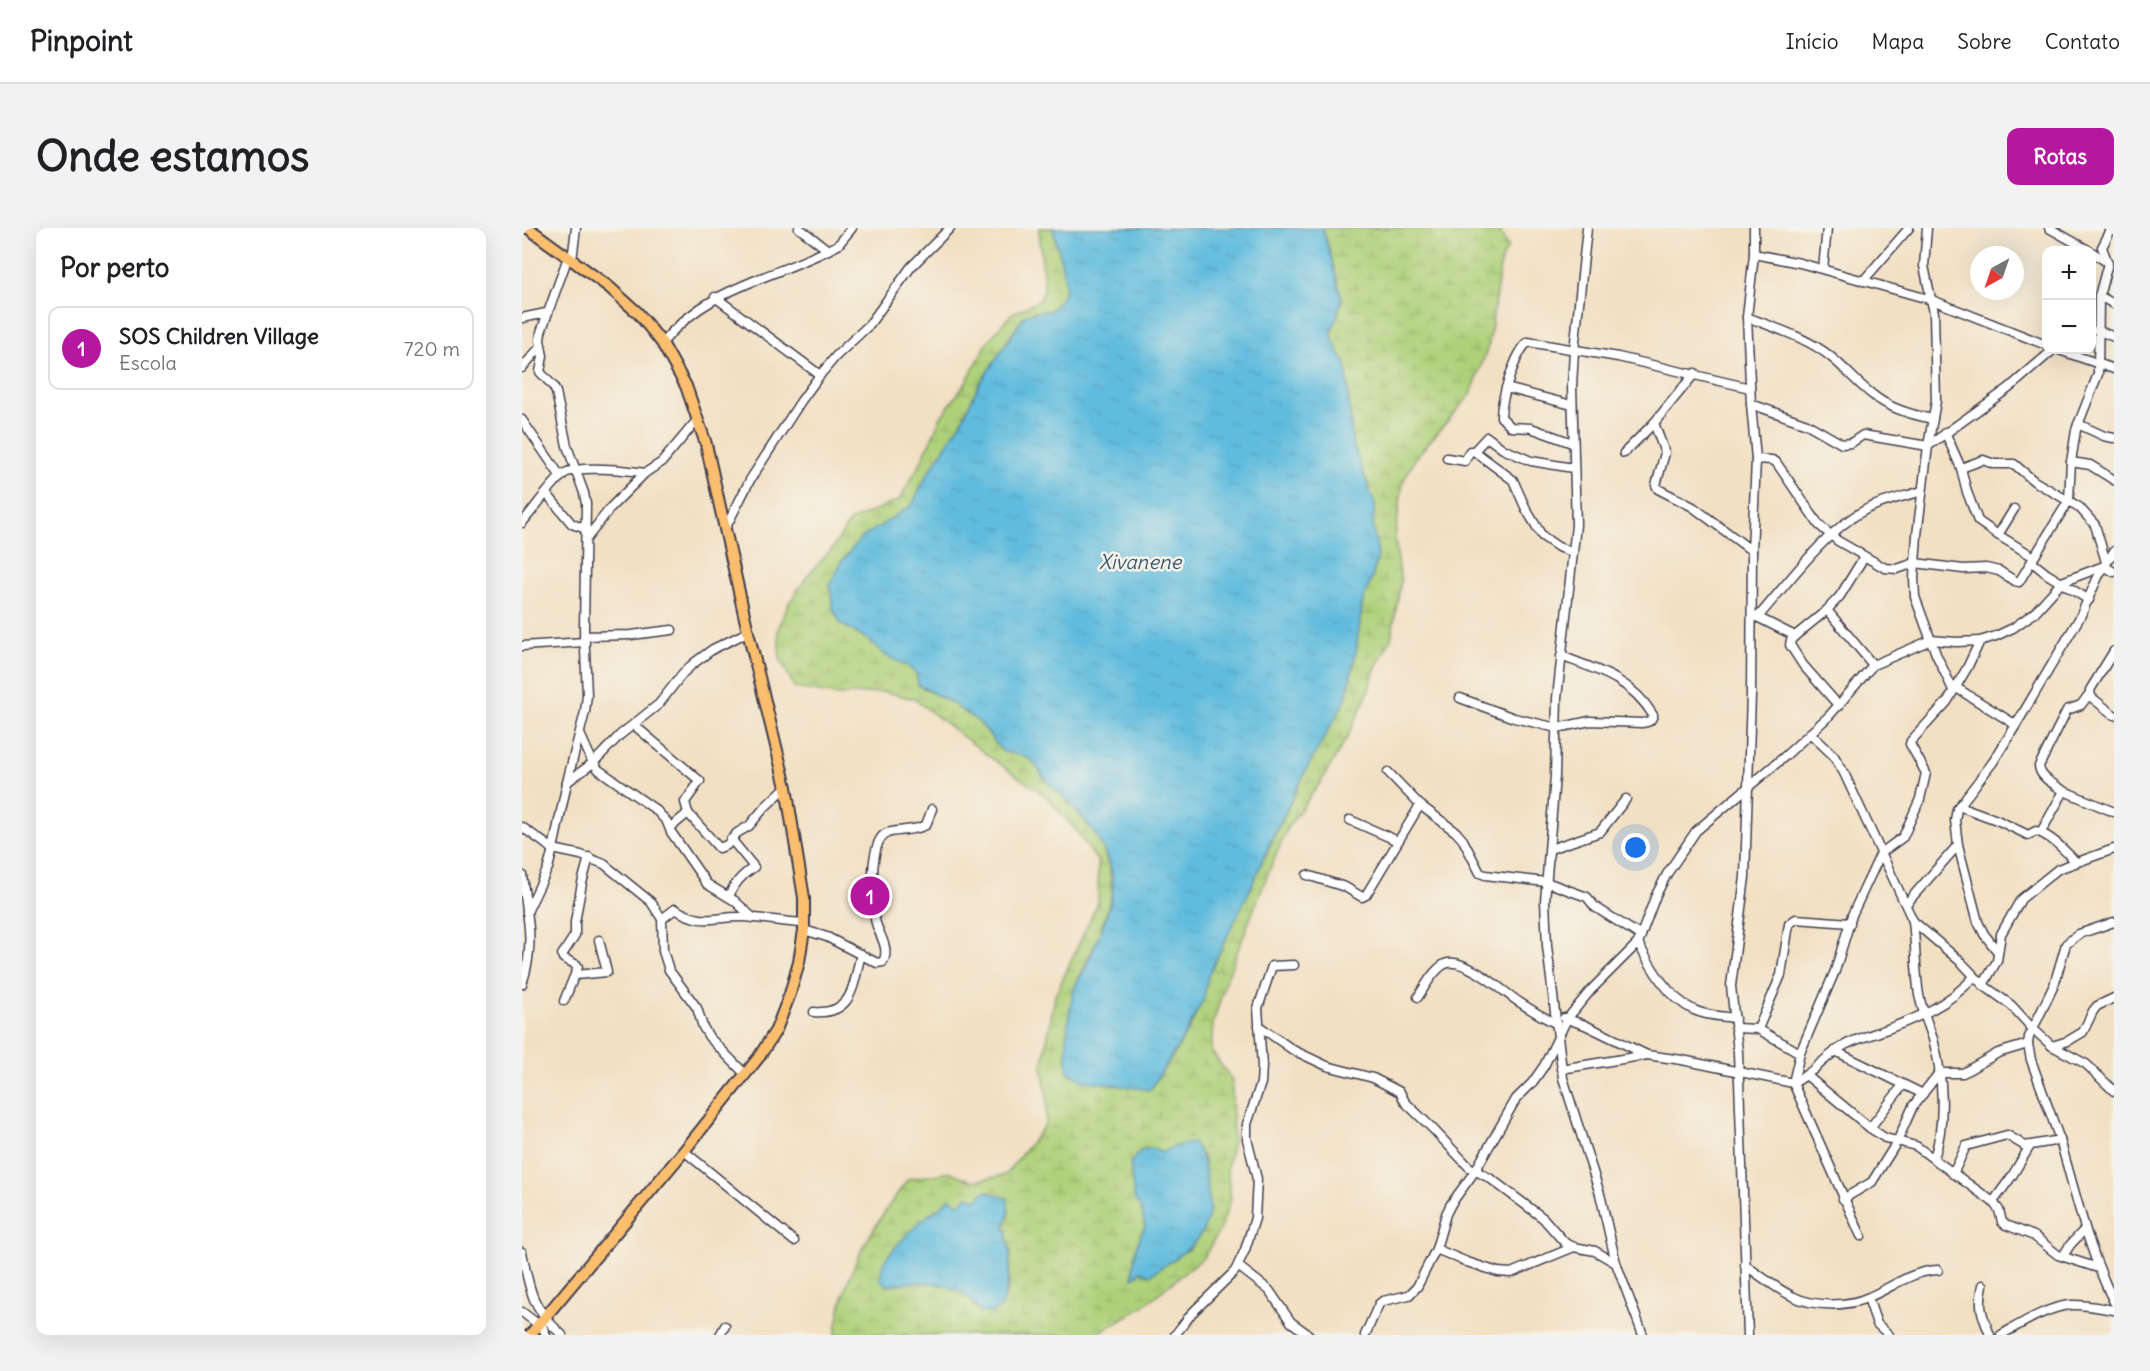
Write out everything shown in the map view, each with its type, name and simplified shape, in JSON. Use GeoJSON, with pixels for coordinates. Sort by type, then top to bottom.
{"type":"FeatureCollection","features":[{"type":"Feature","properties":{"kind":"main road"},"geometry":{"type":"LineString","coordinates":[[528,228],[609,287],[630,306],[662,343],[686,386],[698,419],[786,787],[802,879],[803,926],[799,962],[787,1003],[776,1030],[746,1076],[530,1335]]}},
{"type":"Feature","properties":{"kind":"street"},"geometry":{"type":"LineString","coordinates":[[527,912],[548,868],[554,849],[587,695],[584,639],[586,528],[584,494],[567,446],[556,392],[540,372],[543,356],[541,332],[546,314],[570,258],[576,228]]}},
{"type":"Feature","properties":{"kind":"street"},"geometry":{"type":"LineString","coordinates":[[799,228],[828,250]]}},
{"type":"Feature","properties":{"kind":"street"},"geometry":{"type":"LineString","coordinates":[[662,343],[674,328],[716,297],[838,245],[852,228]]}},
{"type":"Feature","properties":{"kind":"street"},"geometry":{"type":"LineString","coordinates":[[725,529],[750,480],[820,375],[869,325],[911,267],[950,228]]}},
{"type":"Feature","properties":{"kind":"street"},"geometry":{"type":"LineString","coordinates":[[1587,228],[1574,351],[1572,443],[1576,525],[1561,656],[1550,849],[1546,882],[1547,946],[1561,1069],[1600,1194],[1616,1263],[1641,1332]]}},
{"type":"Feature","properties":{"kind":"street"},"geometry":{"type":"LineString","coordinates":[[1748,1335],[1739,1072],[1731,986],[1745,877],[1755,616],[1752,551],[1756,459],[1747,317],[1754,254],[1754,228]]}},
{"type":"Feature","properties":{"kind":"street"},"geometry":{"type":"LineString","coordinates":[[1823,269],[1827,228]]}},
{"type":"Feature","properties":{"kind":"street"},"geometry":{"type":"LineString","coordinates":[[1863,281],[1909,228]]}},
{"type":"Feature","properties":{"kind":"street"},"geometry":{"type":"LineString","coordinates":[[1927,228],[1924,266],[1932,300],[1936,334],[1936,401],[1922,491],[1915,563],[1915,597],[1942,669],[1954,688],[2016,725]]}},
{"type":"Feature","properties":{"kind":"street"},"geometry":{"type":"LineString","coordinates":[[2049,228],[2081,246]]}},
{"type":"Feature","properties":{"kind":"street"},"geometry":{"type":"LineString","coordinates":[[1756,459],[1776,462],[1812,516],[1830,535],[1885,568],[1896,569],[1915,563],[1963,569],[1992,569],[2019,582],[2069,500],[2071,462],[2078,424],[2096,382],[2099,364],[2097,330],[2099,296],[2108,261],[2102,247],[2112,228]]}},
{"type":"Feature","properties":{"kind":"street"},"geometry":{"type":"LineString","coordinates":[[1754,254],[1823,269],[1932,300],[2042,343]]}},
{"type":"Feature","properties":{"kind":"street"},"geometry":{"type":"LineString","coordinates":[[2096,254],[2108,261]]}},
{"type":"Feature","properties":{"kind":"street"},"geometry":{"type":"LineString","coordinates":[[2099,296],[2114,304]]}},
{"type":"Feature","properties":{"kind":"street"},"geometry":{"type":"LineString","coordinates":[[716,297],[820,375]]}},
{"type":"Feature","properties":{"kind":"street"},"geometry":{"type":"LineString","coordinates":[[522,318],[546,314]]}},
{"type":"Feature","properties":{"kind":"street"},"geometry":{"type":"LineString","coordinates":[[1747,317],[1816,347],[1831,357],[1885,404],[1933,419]]}},
{"type":"Feature","properties":{"kind":"street"},"geometry":{"type":"LineString","coordinates":[[2097,330],[2114,337]]}},
{"type":"Feature","properties":{"kind":"street"},"geometry":{"type":"LineString","coordinates":[[1572,443],[1531,428],[1511,427],[1501,417],[1506,388],[1522,348],[1528,342],[1618,357],[1695,373],[1750,388]]}},
{"type":"Feature","properties":{"kind":"street"},"geometry":{"type":"LineString","coordinates":[[522,368],[541,346]]}},
{"type":"Feature","properties":{"kind":"street"},"geometry":{"type":"LineString","coordinates":[[1751,404],[1807,424],[1842,444],[1851,443],[1863,435],[1928,446],[1991,401],[2048,354]]}},
{"type":"Feature","properties":{"kind":"street"},"geometry":{"type":"LineString","coordinates":[[2070,354],[2114,369]]}},
{"type":"Feature","properties":{"kind":"street"},"geometry":{"type":"LineString","coordinates":[[1624,453],[1654,423],[1695,373]]}},
{"type":"Feature","properties":{"kind":"street"},"geometry":{"type":"LineString","coordinates":[[1506,388],[1572,405]]}},
{"type":"Feature","properties":{"kind":"street"},"geometry":{"type":"LineString","coordinates":[[586,539],[611,507],[645,472],[662,462],[698,419]]}},
{"type":"Feature","properties":{"kind":"street"},"geometry":{"type":"LineString","coordinates":[[522,420],[561,477]]}},
{"type":"Feature","properties":{"kind":"street"},"geometry":{"type":"LineString","coordinates":[[1654,423],[1665,453],[1656,485],[1658,489],[1693,507],[1752,551]]}},
{"type":"Feature","properties":{"kind":"street"},"geometry":{"type":"LineString","coordinates":[[2078,424],[2114,438]]}},
{"type":"Feature","properties":{"kind":"street"},"geometry":{"type":"LineString","coordinates":[[1945,432],[1961,468],[1978,521],[2033,560],[2047,574],[2089,600]]}},
{"type":"Feature","properties":{"kind":"street"},"geometry":{"type":"LineString","coordinates":[[1447,458],[1465,461],[1470,451],[1474,451],[1484,438],[1490,438],[1503,449],[1531,461],[1573,468]]}},
{"type":"Feature","properties":{"kind":"street"},"geometry":{"type":"LineString","coordinates":[[1474,451],[1513,480],[1542,536],[1558,547],[1573,552]]}},
{"type":"Feature","properties":{"kind":"street"},"geometry":{"type":"LineString","coordinates":[[1961,468],[1983,459],[1994,464],[2010,462],[2034,481],[2069,500],[2079,507],[2095,525],[2105,564],[2114,572]]}},
{"type":"Feature","properties":{"kind":"street"},"geometry":{"type":"LineString","coordinates":[[2071,462],[2090,465],[2114,480]]}},
{"type":"Feature","properties":{"kind":"street"},"geometry":{"type":"LineString","coordinates":[[522,523],[561,477],[576,470],[645,472]]}},
{"type":"Feature","properties":{"kind":"street"},"geometry":{"type":"LineString","coordinates":[[1755,616],[1830,535],[1864,511],[1922,491]]}},
{"type":"Feature","properties":{"kind":"street"},"geometry":{"type":"LineString","coordinates":[[547,494],[573,524],[586,528]]}},
{"type":"Feature","properties":{"kind":"street"},"geometry":{"type":"LineString","coordinates":[[1998,535],[2014,509]]}},
{"type":"Feature","properties":{"kind":"street"},"geometry":{"type":"LineString","coordinates":[[1998,951],[1984,934],[1978,922],[1958,845],[1955,820],[1959,806],[1993,762],[2016,725],[2089,600],[2105,564],[2114,551]]}},
{"type":"Feature","properties":{"kind":"street"},"geometry":{"type":"LineString","coordinates":[[1839,706],[1790,645],[1791,640],[1840,596],[1864,557]]}},
{"type":"Feature","properties":{"kind":"street"},"geometry":{"type":"LineString","coordinates":[[1365,1335],[1379,1304],[1409,1295],[1417,1287],[1436,1249],[1451,1204],[1475,1171],[1516,1099],[1532,1083],[1544,1066],[1567,1018],[1639,939],[1656,895],[1684,846],[1696,831],[1784,757],[1839,706],[1873,665],[1931,640],[1980,641],[2013,628],[2034,613],[2062,582],[2105,564]]}},
{"type":"Feature","properties":{"kind":"street"},"geometry":{"type":"LineString","coordinates":[[1827,610],[1873,665]]}},
{"type":"Feature","properties":{"kind":"street"},"geometry":{"type":"LineString","coordinates":[[1755,616],[1796,636]]}},
{"type":"Feature","properties":{"kind":"street"},"geometry":{"type":"LineString","coordinates":[[522,646],[672,630]]}},
{"type":"Feature","properties":{"kind":"street"},"geometry":{"type":"LineString","coordinates":[[567,782],[593,763],[620,735],[666,698],[683,673],[694,663],[713,649],[748,632]]}},
{"type":"Feature","properties":{"kind":"street"},"geometry":{"type":"LineString","coordinates":[[1861,1236],[1793,1083],[1800,1053],[1835,971],[1850,923],[1881,853],[1903,837],[1920,799],[1926,773],[1910,744],[1911,741],[1939,712],[1967,668],[1980,641]]}},
{"type":"Feature","properties":{"kind":"street"},"geometry":{"type":"LineString","coordinates":[[2114,651],[2081,705],[2067,710],[2039,766],[2042,776],[2064,791],[2114,812]]}},
{"type":"Feature","properties":{"kind":"street"},"geometry":{"type":"LineString","coordinates":[[1460,698],[1514,718],[1557,728],[1590,722],[1650,722],[1653,715],[1626,684],[1561,656]]}},
{"type":"Feature","properties":{"kind":"street"},"geometry":{"type":"LineString","coordinates":[[2090,693],[2091,697],[2114,716]]}},
{"type":"Feature","properties":{"kind":"street"},"geometry":{"type":"LineString","coordinates":[[634,725],[700,781],[685,802],[688,813],[719,848],[726,845],[737,833],[748,826],[786,787]]}},
{"type":"Feature","properties":{"kind":"street"},"geometry":{"type":"LineString","coordinates":[[1810,733],[1834,756],[1845,773],[1913,921],[1918,989],[1933,1039],[1939,1073],[1939,1145],[1934,1158]]}},
{"type":"Feature","properties":{"kind":"street"},"geometry":{"type":"LineString","coordinates":[[579,734],[593,763],[611,779],[656,810],[711,888],[742,906],[753,918]]}},
{"type":"Feature","properties":{"kind":"street"},"geometry":{"type":"LineString","coordinates":[[1388,772],[1420,805],[1456,832],[1463,840],[1480,873],[1546,882],[1587,897],[1595,907],[1639,939],[1666,988],[1678,1000],[1693,1010],[1735,1018]]}},
{"type":"Feature","properties":{"kind":"street"},"geometry":{"type":"LineString","coordinates":[[2041,832],[2064,791]]}},
{"type":"Feature","properties":{"kind":"street"},"geometry":{"type":"LineString","coordinates":[[1550,849],[1600,832],[1626,799]]}},
{"type":"Feature","properties":{"kind":"street"},"geometry":{"type":"LineString","coordinates":[[1307,875],[1345,887],[1362,897],[1366,895],[1420,805]]}},
{"type":"Feature","properties":{"kind":"street"},"geometry":{"type":"LineString","coordinates":[[1959,806],[1997,820],[2028,835],[2036,831],[2041,832],[2058,844],[2076,862]]}},
{"type":"Feature","properties":{"kind":"street"},"geometry":{"type":"LineString","coordinates":[[662,919],[675,909],[701,920],[732,917],[753,918],[803,926],[877,963],[883,962],[886,951],[874,915],[875,851],[887,832],[912,830],[926,825],[932,809]]}},
{"type":"Feature","properties":{"kind":"street"},"geometry":{"type":"LineString","coordinates":[[670,828],[688,813]]}},
{"type":"Feature","properties":{"kind":"street"},"geometry":{"type":"LineString","coordinates":[[1350,820],[1398,841]]}},
{"type":"Feature","properties":{"kind":"street"},"geometry":{"type":"LineString","coordinates":[[522,827],[554,849],[589,857],[604,864],[651,902],[662,919],[663,951],[669,970],[697,1008],[709,1037],[746,1076]]}},
{"type":"Feature","properties":{"kind":"street"},"geometry":{"type":"LineString","coordinates":[[729,897],[740,878],[754,867],[731,839]]}},
{"type":"Feature","properties":{"kind":"street"},"geometry":{"type":"LineString","coordinates":[[1906,904],[1958,845]]}},
{"type":"Feature","properties":{"kind":"street"},"geometry":{"type":"LineString","coordinates":[[1983,985],[1998,961],[2001,934],[2021,899],[2058,869],[2114,849]]}},
{"type":"Feature","properties":{"kind":"street"},"geometry":{"type":"LineString","coordinates":[[564,1001],[576,975],[577,965],[563,958],[562,955],[575,935],[582,883],[589,857]]}},
{"type":"Feature","properties":{"kind":"street"},"geometry":{"type":"LineString","coordinates":[[522,875],[530,928],[530,956],[522,984]]}},
{"type":"Feature","properties":{"kind":"street"},"geometry":{"type":"LineString","coordinates":[[1758,1029],[1781,975],[1789,924],[1796,919],[1850,923]]}},
{"type":"Feature","properties":{"kind":"street"},"geometry":{"type":"LineString","coordinates":[[1913,921],[1961,962],[1983,985],[2011,1005],[2052,1046],[2086,1064],[2114,1091]]}},
{"type":"Feature","properties":{"kind":"street"},"geometry":{"type":"LineString","coordinates":[[2113,1297],[2098,1268],[2060,1140],[2031,1060],[2028,1044],[2029,1037],[2054,985],[2066,944],[2079,934],[2114,922]]}},
{"type":"Feature","properties":{"kind":"street"},"geometry":{"type":"LineString","coordinates":[[576,975],[607,972],[599,940]]}},
{"type":"Feature","properties":{"kind":"street"},"geometry":{"type":"LineString","coordinates":[[814,1012],[829,1012],[842,1007],[849,996],[861,954]]}},
{"type":"Feature","properties":{"kind":"street"},"geometry":{"type":"LineString","coordinates":[[1418,997],[1442,965],[1452,963],[1476,971],[1490,979],[1521,1004],[1555,1019],[1567,1018],[1647,1055],[1793,1083],[1806,1076],[1835,1051],[1856,1040],[1924,1014],[1953,998],[1974,977]]}},
{"type":"Feature","properties":{"kind":"street"},"geometry":{"type":"LineString","coordinates":[[1175,1335],[1192,1313],[1238,1266],[1250,1232],[1255,1212],[1257,1179],[1246,1139],[1247,1124],[1261,1083],[1258,1008],[1271,968],[1294,965]]}},
{"type":"Feature","properties":{"kind":"street"},"geometry":{"type":"LineString","coordinates":[[2052,1046],[2068,1041],[2083,1032],[2092,1011],[2114,998]]}},
{"type":"Feature","properties":{"kind":"street"},"geometry":{"type":"LineString","coordinates":[[1259,1026],[1293,1050],[1327,1066],[1373,1078],[1400,1092],[1405,1102],[1475,1171],[1491,1179],[1543,1218],[1565,1243],[1595,1251],[1616,1263]]}},
{"type":"Feature","properties":{"kind":"street"},"geometry":{"type":"LineString","coordinates":[[1735,1028],[1758,1029],[1800,1053]]}},
{"type":"Feature","properties":{"kind":"street"},"geometry":{"type":"LineString","coordinates":[[1939,1073],[1957,1075],[1998,1053],[2028,1044]]}},
{"type":"Feature","properties":{"kind":"street"},"geometry":{"type":"LineString","coordinates":[[1835,1051],[1923,1094]]}},
{"type":"Feature","properties":{"kind":"street"},"geometry":{"type":"LineString","coordinates":[[1561,1069],[1647,1055]]}},
{"type":"Feature","properties":{"kind":"street"},"geometry":{"type":"LineString","coordinates":[[1843,1199],[1872,1182],[1897,1142],[1909,1112],[1939,1073]]}},
{"type":"Feature","properties":{"kind":"street"},"geometry":{"type":"LineString","coordinates":[[1806,1076],[1885,1138],[1916,1146],[1934,1158],[1993,1202],[1999,1210],[2002,1222],[2034,1236],[2052,1251],[2098,1268]]}},
{"type":"Feature","properties":{"kind":"street"},"geometry":{"type":"LineString","coordinates":[[1870,1128],[1903,1085]]}},
{"type":"Feature","properties":{"kind":"street"},"geometry":{"type":"LineString","coordinates":[[1953,1174],[1966,1146],[2008,1135],[2025,1146],[2060,1140]]}},
{"type":"Feature","properties":{"kind":"street"},"geometry":{"type":"LineString","coordinates":[[1993,1202],[2030,1146]]}},
{"type":"Feature","properties":{"kind":"street"},"geometry":{"type":"LineString","coordinates":[[684,1151],[794,1241]]}},
{"type":"Feature","properties":{"kind":"street"},"geometry":{"type":"LineString","coordinates":[[2063,1256],[2085,1229]]}},
{"type":"Feature","properties":{"kind":"street"},"geometry":{"type":"LineString","coordinates":[[1436,1249],[1498,1272],[1511,1273],[1574,1247]]}},
{"type":"Feature","properties":{"kind":"street"},"geometry":{"type":"LineString","coordinates":[[522,1252],[531,1297],[546,1335]]}},
{"type":"Feature","properties":{"kind":"street"},"geometry":{"type":"LineString","coordinates":[[1238,1266],[1265,1287],[1291,1322],[1309,1335]]}},
{"type":"Feature","properties":{"kind":"street"},"geometry":{"type":"LineString","coordinates":[[1745,1266],[1794,1298],[1828,1305],[1868,1298],[1911,1275],[1938,1270]]}},
{"type":"Feature","properties":{"kind":"street"},"geometry":{"type":"LineString","coordinates":[[1983,1285],[1980,1307],[1990,1335]]}},
{"type":"Feature","properties":{"kind":"street"},"geometry":{"type":"LineString","coordinates":[[1868,1298],[1877,1324],[1889,1335]]}},
{"type":"Feature","properties":{"kind":"street"},"geometry":{"type":"LineString","coordinates":[[2001,1335],[2039,1315],[2063,1306],[2114,1310]]}},
{"type":"Feature","properties":{"kind":"street"},"geometry":{"type":"LineString","coordinates":[[522,1312],[562,1335]]}},
{"type":"Feature","properties":{"kind":"street"},"geometry":{"type":"LineString","coordinates":[[720,1335],[724,1326]]}},
{"type":"Feature","properties":{"kind":"green space"},"geometry":{"type":"Polygon","coordinates":[[[1039,228],[1053,228],[1064,273],[1063,296],[1050,311],[1025,315],[978,386],[961,423],[927,475],[912,505],[891,520],[830,584],[833,609],[841,624],[869,640],[887,656],[909,666],[917,675],[918,685],[950,702],[980,723],[1003,752],[1021,753],[1034,762],[1045,780],[1066,799],[1100,839],[1110,870],[1112,894],[1099,935],[1074,989],[1066,1054],[1068,1071],[1082,1080],[1150,1089],[1193,1021],[1208,976],[1306,770],[1360,621],[1363,599],[1378,556],[1373,525],[1375,505],[1352,442],[1346,365],[1333,341],[1332,331],[1342,299],[1323,228],[1498,228],[1508,247],[1501,260],[1489,344],[1471,394],[1416,457],[1403,482],[1395,538],[1401,581],[1391,639],[1375,669],[1368,693],[1348,736],[1322,780],[1288,827],[1225,983],[1213,1024],[1211,1051],[1232,1080],[1233,1142],[1227,1167],[1231,1200],[1219,1231],[1204,1257],[1142,1307],[1095,1335],[835,1335],[844,1293],[856,1262],[880,1219],[908,1179],[951,1172],[972,1181],[1005,1175],[1046,1124],[1047,1097],[1042,1068],[1055,996],[1098,902],[1098,862],[1075,829],[1046,796],[991,758],[914,699],[885,692],[838,695],[795,688],[780,659],[778,629],[789,603],[808,575],[832,549],[850,521],[899,500],[922,460],[941,417],[965,384],[989,340],[1011,314],[1040,300],[1044,289],[1039,228]],[[1175,1146],[1162,1153],[1151,1148],[1130,1163],[1134,1197],[1142,1211],[1145,1227],[1136,1251],[1133,1277],[1140,1271],[1145,1273],[1162,1267],[1177,1255],[1190,1249],[1210,1210],[1203,1155],[1175,1146]],[[977,1200],[940,1208],[921,1222],[908,1242],[888,1286],[927,1282],[947,1286],[966,1296],[980,1312],[1008,1291],[1011,1252],[1004,1229],[1009,1213],[977,1200]]]}},
{"type":"Feature","properties":{"kind":"water","name":"Xivanene"},"geometry":{"type":"Polygon","coordinates":[[[1053,228],[1323,228],[1342,300],[1332,331],[1333,341],[1346,365],[1352,442],[1375,505],[1373,525],[1378,556],[1363,599],[1356,652],[1346,699],[1306,770],[1270,843],[1208,976],[1204,998],[1185,1035],[1150,1090],[1081,1080],[1068,1071],[1068,1030],[1074,989],[1101,932],[1112,895],[1113,880],[1110,865],[1097,836],[1077,811],[1048,782],[1035,764],[1024,756],[1003,752],[980,723],[950,702],[918,685],[917,675],[908,666],[887,656],[869,640],[841,624],[833,609],[830,584],[842,561],[861,538],[912,505],[927,475],[961,423],[978,386],[1025,315],[1050,311],[1063,296],[1064,273],[1053,228]]]}},
{"type":"Feature","properties":{"kind":"water"},"geometry":{"type":"Polygon","coordinates":[[[1193,1143],[1203,1163],[1209,1197],[1207,1221],[1203,1231],[1188,1248],[1169,1263],[1150,1275],[1140,1271],[1133,1278],[1136,1251],[1145,1227],[1142,1211],[1134,1197],[1130,1163],[1141,1150],[1151,1148],[1162,1153],[1175,1146],[1193,1143]]]}},
{"type":"Feature","properties":{"kind":"water"},"geometry":{"type":"Polygon","coordinates":[[[985,1191],[1007,1198],[1009,1214],[1004,1229],[1008,1230],[1010,1268],[1001,1308],[991,1313],[980,1312],[966,1296],[947,1286],[917,1282],[888,1286],[880,1279],[884,1261],[923,1219],[940,1208],[949,1198],[960,1204],[968,1196],[977,1200],[985,1191]]]}},
{"type":"Feature","properties":{"kind":"place","name":"SOS Children Village"},"geometry":{"type":"Point","coordinates":[870,896]}}]}
